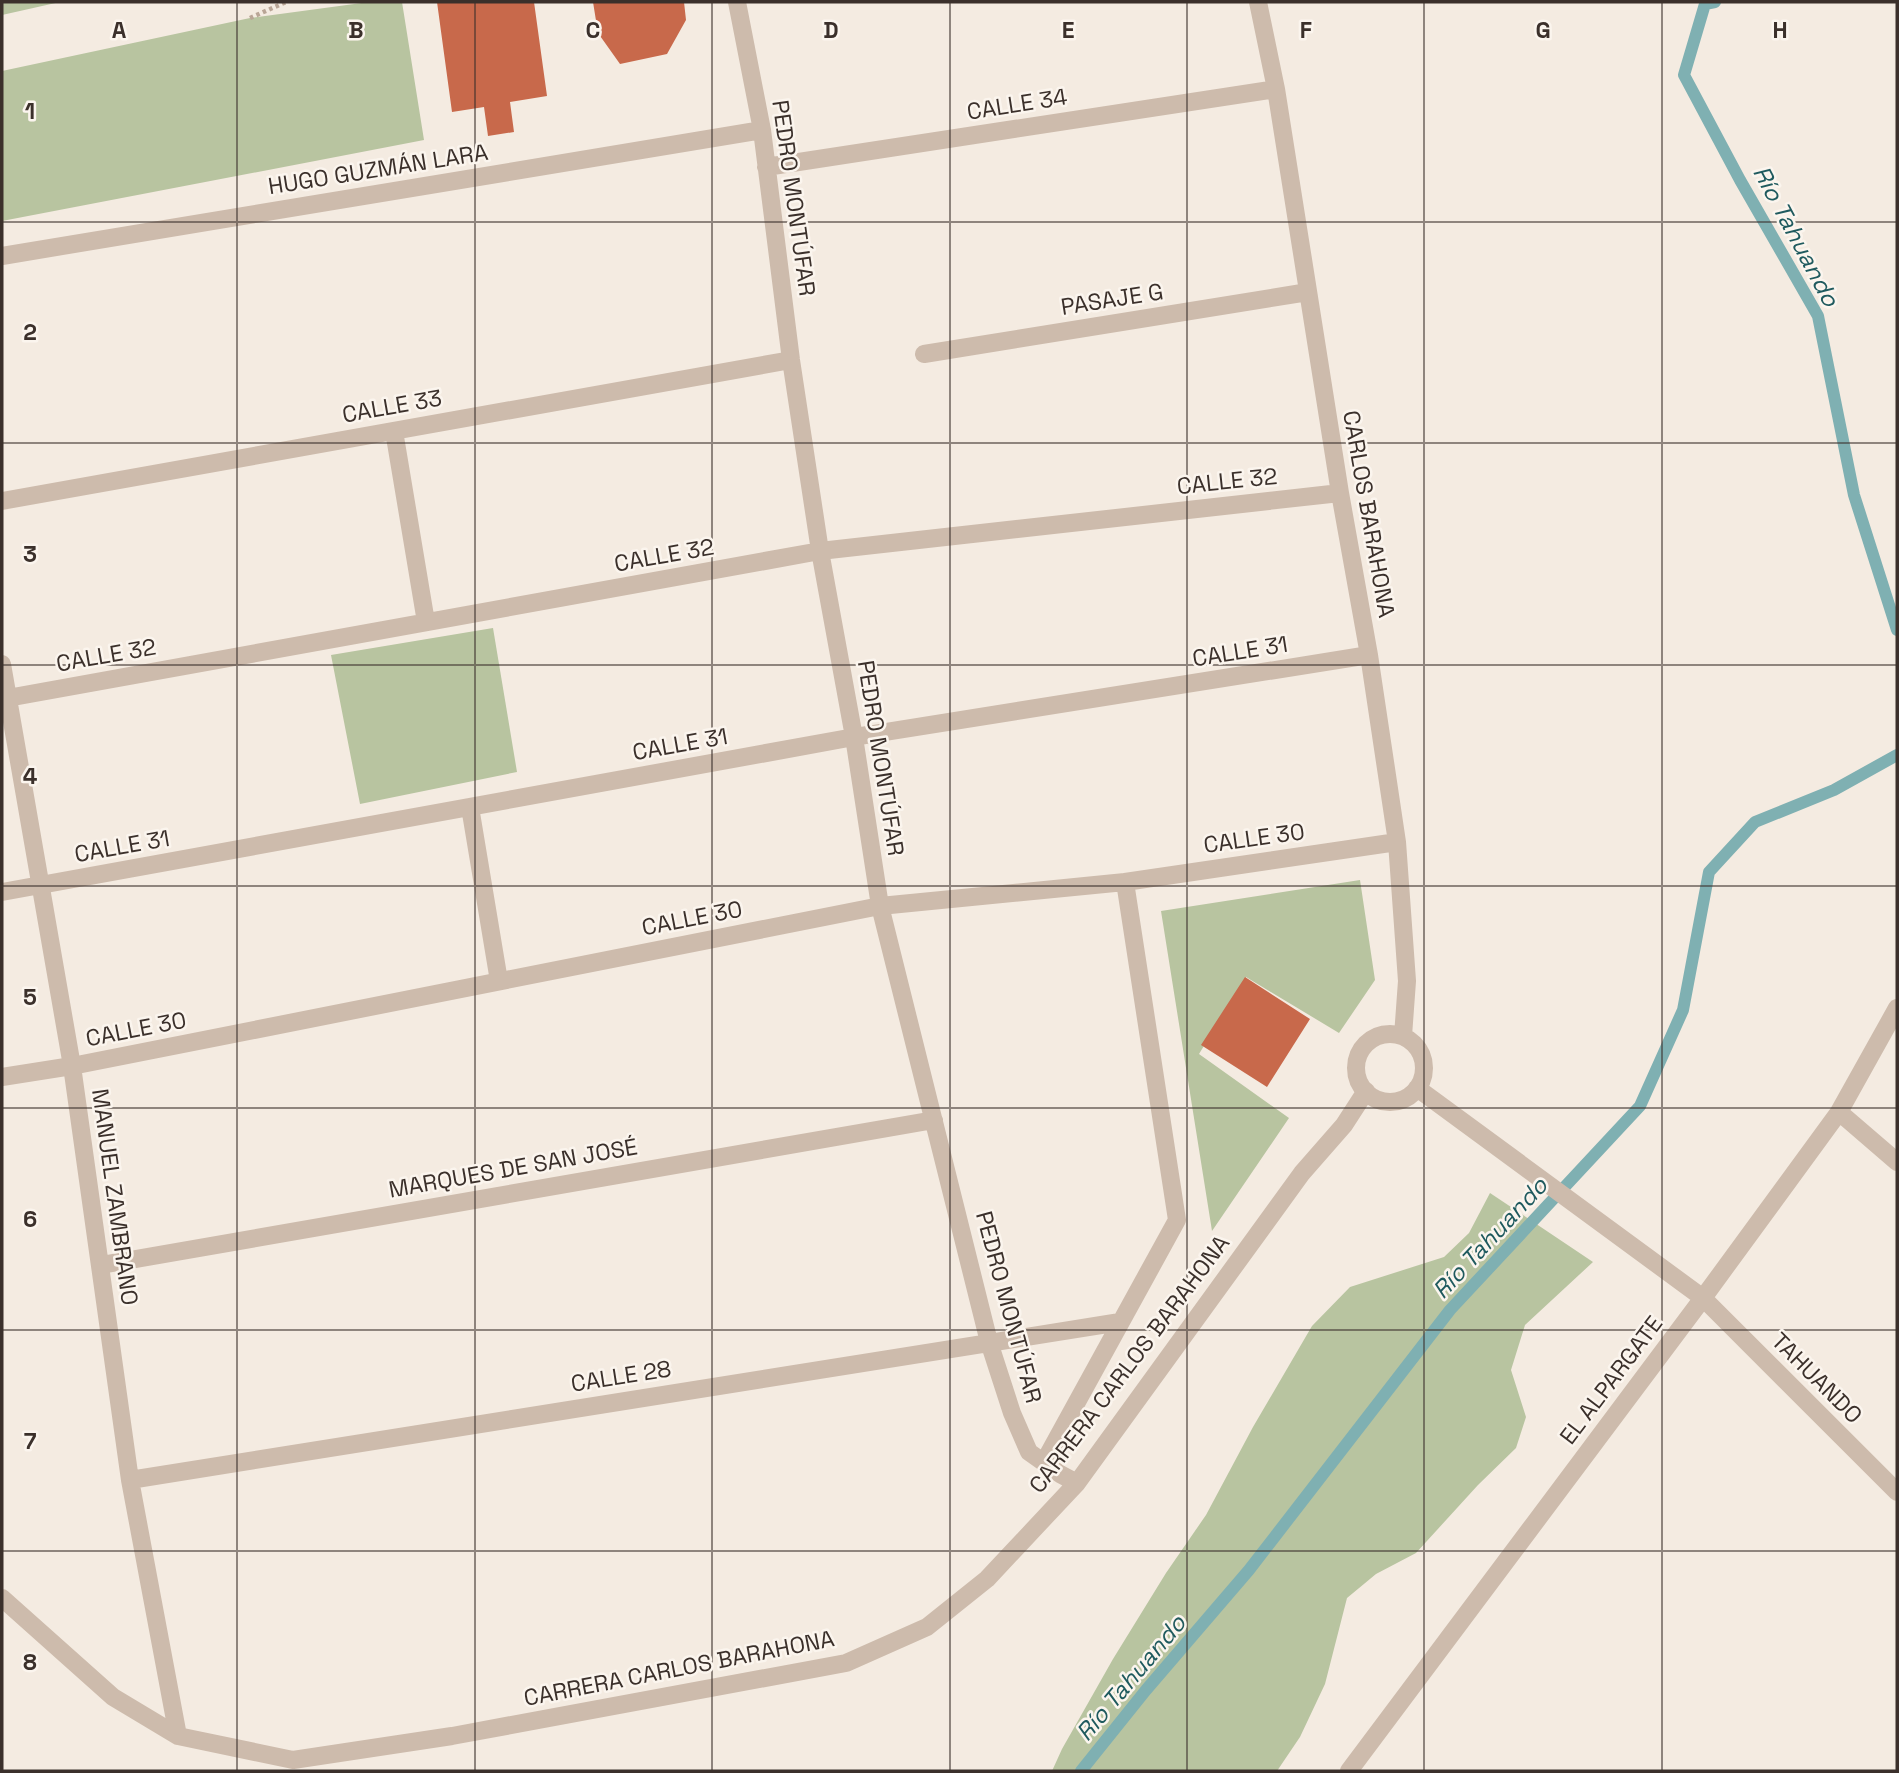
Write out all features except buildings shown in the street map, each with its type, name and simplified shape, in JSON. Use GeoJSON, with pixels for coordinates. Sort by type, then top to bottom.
{"type":"FeatureCollection","features":[{"type":"Feature","properties":{"kind":"street","name":"PEDRO MONTÚFAR"},"geometry":{"type":"LineString","coordinates":[[737,2],[762,130],[791,359],[820,551],[854,737],[880,906],[989,1342],[1012,1413],[1029,1452],[1077,1483]]}},
{"type":"Feature","properties":{"kind":"street","name":"CARLOS BARAHONA"},"geometry":{"type":"LineString","coordinates":[[1258,2],[1276,89],[1397,842],[1407,981],[1403,1037]]}},
{"type":"Feature","properties":{"kind":"street","name":"CALLE 34"},"geometry":{"type":"LineString","coordinates":[[766,167],[1276,89]]}},
{"type":"Feature","properties":{"kind":"street","name":"HUGO GUZMÁN LARA"},"geometry":{"type":"LineString","coordinates":[[2,257],[762,130]]}},
{"type":"Feature","properties":{"kind":"street","name":"PASAJE G"},"geometry":{"type":"LineString","coordinates":[[924,354],[1308,292]]}},
{"type":"Feature","properties":{"kind":"street","name":"CALLE 33"},"geometry":{"type":"LineString","coordinates":[[2,501],[791,359]]}},
{"type":"Feature","properties":{"kind":"street"},"geometry":{"type":"LineString","coordinates":[[394,430],[426,622]]}},
{"type":"Feature","properties":{"kind":"street","name":"CALLE 32"},"geometry":{"type":"LineString","coordinates":[[4,698],[820,551],[1340,493]]}},
{"type":"Feature","properties":{"kind":"street","name":"CALLE 31"},"geometry":{"type":"LineString","coordinates":[[2,892],[854,737],[1369,655]]}},
{"type":"Feature","properties":{"kind":"street","name":"MANUEL ZAMBRANO"},"geometry":{"type":"LineString","coordinates":[[2,664],[4,698],[42,885],[72,1066],[130,1480],[178,1736]]}},
{"type":"Feature","properties":{"kind":"street"},"geometry":{"type":"LineString","coordinates":[[470,807],[499,982]]}},
{"type":"Feature","properties":{"kind":"street","name":"CALLE 30"},"geometry":{"type":"LineString","coordinates":[[2,1077],[72,1066],[880,906],[1125,882],[1397,842]]}},
{"type":"Feature","properties":{"kind":"street"},"geometry":{"type":"LineString","coordinates":[[1044,1462],[1177,1220],[1125,882]]}},
{"type":"Feature","properties":{"kind":"street","name":"EL ALPARGATE"},"geometry":{"type":"LineString","coordinates":[[1349,1771],[1839,1112],[1897,1008]]}},
{"type":"Feature","properties":{"kind":"street"},"geometry":{"type":"LineString","coordinates":[[1393,1033],[1413,1043],[1420,1052],[1423,1065],[1423,1077],[1417,1088],[1399,1101],[1376,1098],[1366,1091],[1357,1074],[1359,1054],[1365,1045],[1373,1038],[1393,1033]]}},
{"type":"Feature","properties":{"kind":"street","name":"TAHUANDO"},"geometry":{"type":"LineString","coordinates":[[1417,1088],[1703,1298],[1897,1492]]}},
{"type":"Feature","properties":{"kind":"street","name":"CARRERA CARLOS BARAHONA"},"geometry":{"type":"LineString","coordinates":[[2,1598],[113,1697],[178,1736],[293,1760],[452,1736],[846,1663],[927,1627],[988,1579],[1077,1483],[1294,1184],[1344,1125],[1366,1091]]}},
{"type":"Feature","properties":{"kind":"street"},"geometry":{"type":"LineString","coordinates":[[1839,1112],[1897,1161]]}},
{"type":"Feature","properties":{"kind":"street","name":"MARQUES DE SAN JOSÉ"},"geometry":{"type":"LineString","coordinates":[[101,1265],[934,1120]]}},
{"type":"Feature","properties":{"kind":"street","name":"CALLE 28"},"geometry":{"type":"LineString","coordinates":[[130,1480],[1120,1322]]}},
{"type":"Feature","properties":{"kind":"path"},"geometry":{"type":"LineString","coordinates":[[250,18],[286,2]]}},
{"type":"Feature","properties":{"kind":"green space"},"geometry":{"type":"Polygon","coordinates":[[[2,2],[60,2],[2,15],[2,2]]]}},
{"type":"Feature","properties":{"kind":"green space"},"geometry":{"type":"Polygon","coordinates":[[[369,2],[402,2],[424,140],[2,221],[2,71],[250,18],[369,2]]]}},
{"type":"Feature","properties":{"kind":"green space"},"geometry":{"type":"Polygon","coordinates":[[[493,628],[517,772],[360,804],[331,655],[493,628]]]}},
{"type":"Feature","properties":{"kind":"green space"},"geometry":{"type":"Polygon","coordinates":[[[1360,880],[1375,980],[1339,1033],[1246,977],[1199,1054],[1289,1118],[1212,1231],[1161,911],[1360,880]]]}},
{"type":"Feature","properties":{"kind":"green space"},"geometry":{"type":"Polygon","coordinates":[[[1490,1193],[1593,1262],[1525,1325],[1511,1370],[1526,1417],[1516,1448],[1416,1553],[1376,1574],[1347,1598],[1325,1684],[1300,1737],[1277,1771],[1052,1771],[1113,1659],[1166,1573],[1206,1515],[1312,1326],[1350,1287],[1444,1257],[1469,1233],[1490,1193]]]}},
{"type":"Feature","properties":{"kind":"waterway","name":"Río Tahuando"},"geometry":{"type":"LineString","coordinates":[[1715,2],[1705,4],[1684,75],[1818,316],[1854,495],[1897,630]]}},
{"type":"Feature","properties":{"kind":"waterway","name":"Río Tahuando"},"geometry":{"type":"LineString","coordinates":[[1081,1771],[1249,1570],[1450,1310],[1640,1106],[1683,1010],[1709,872],[1755,822],[1834,790],[1897,755]]}}]}
